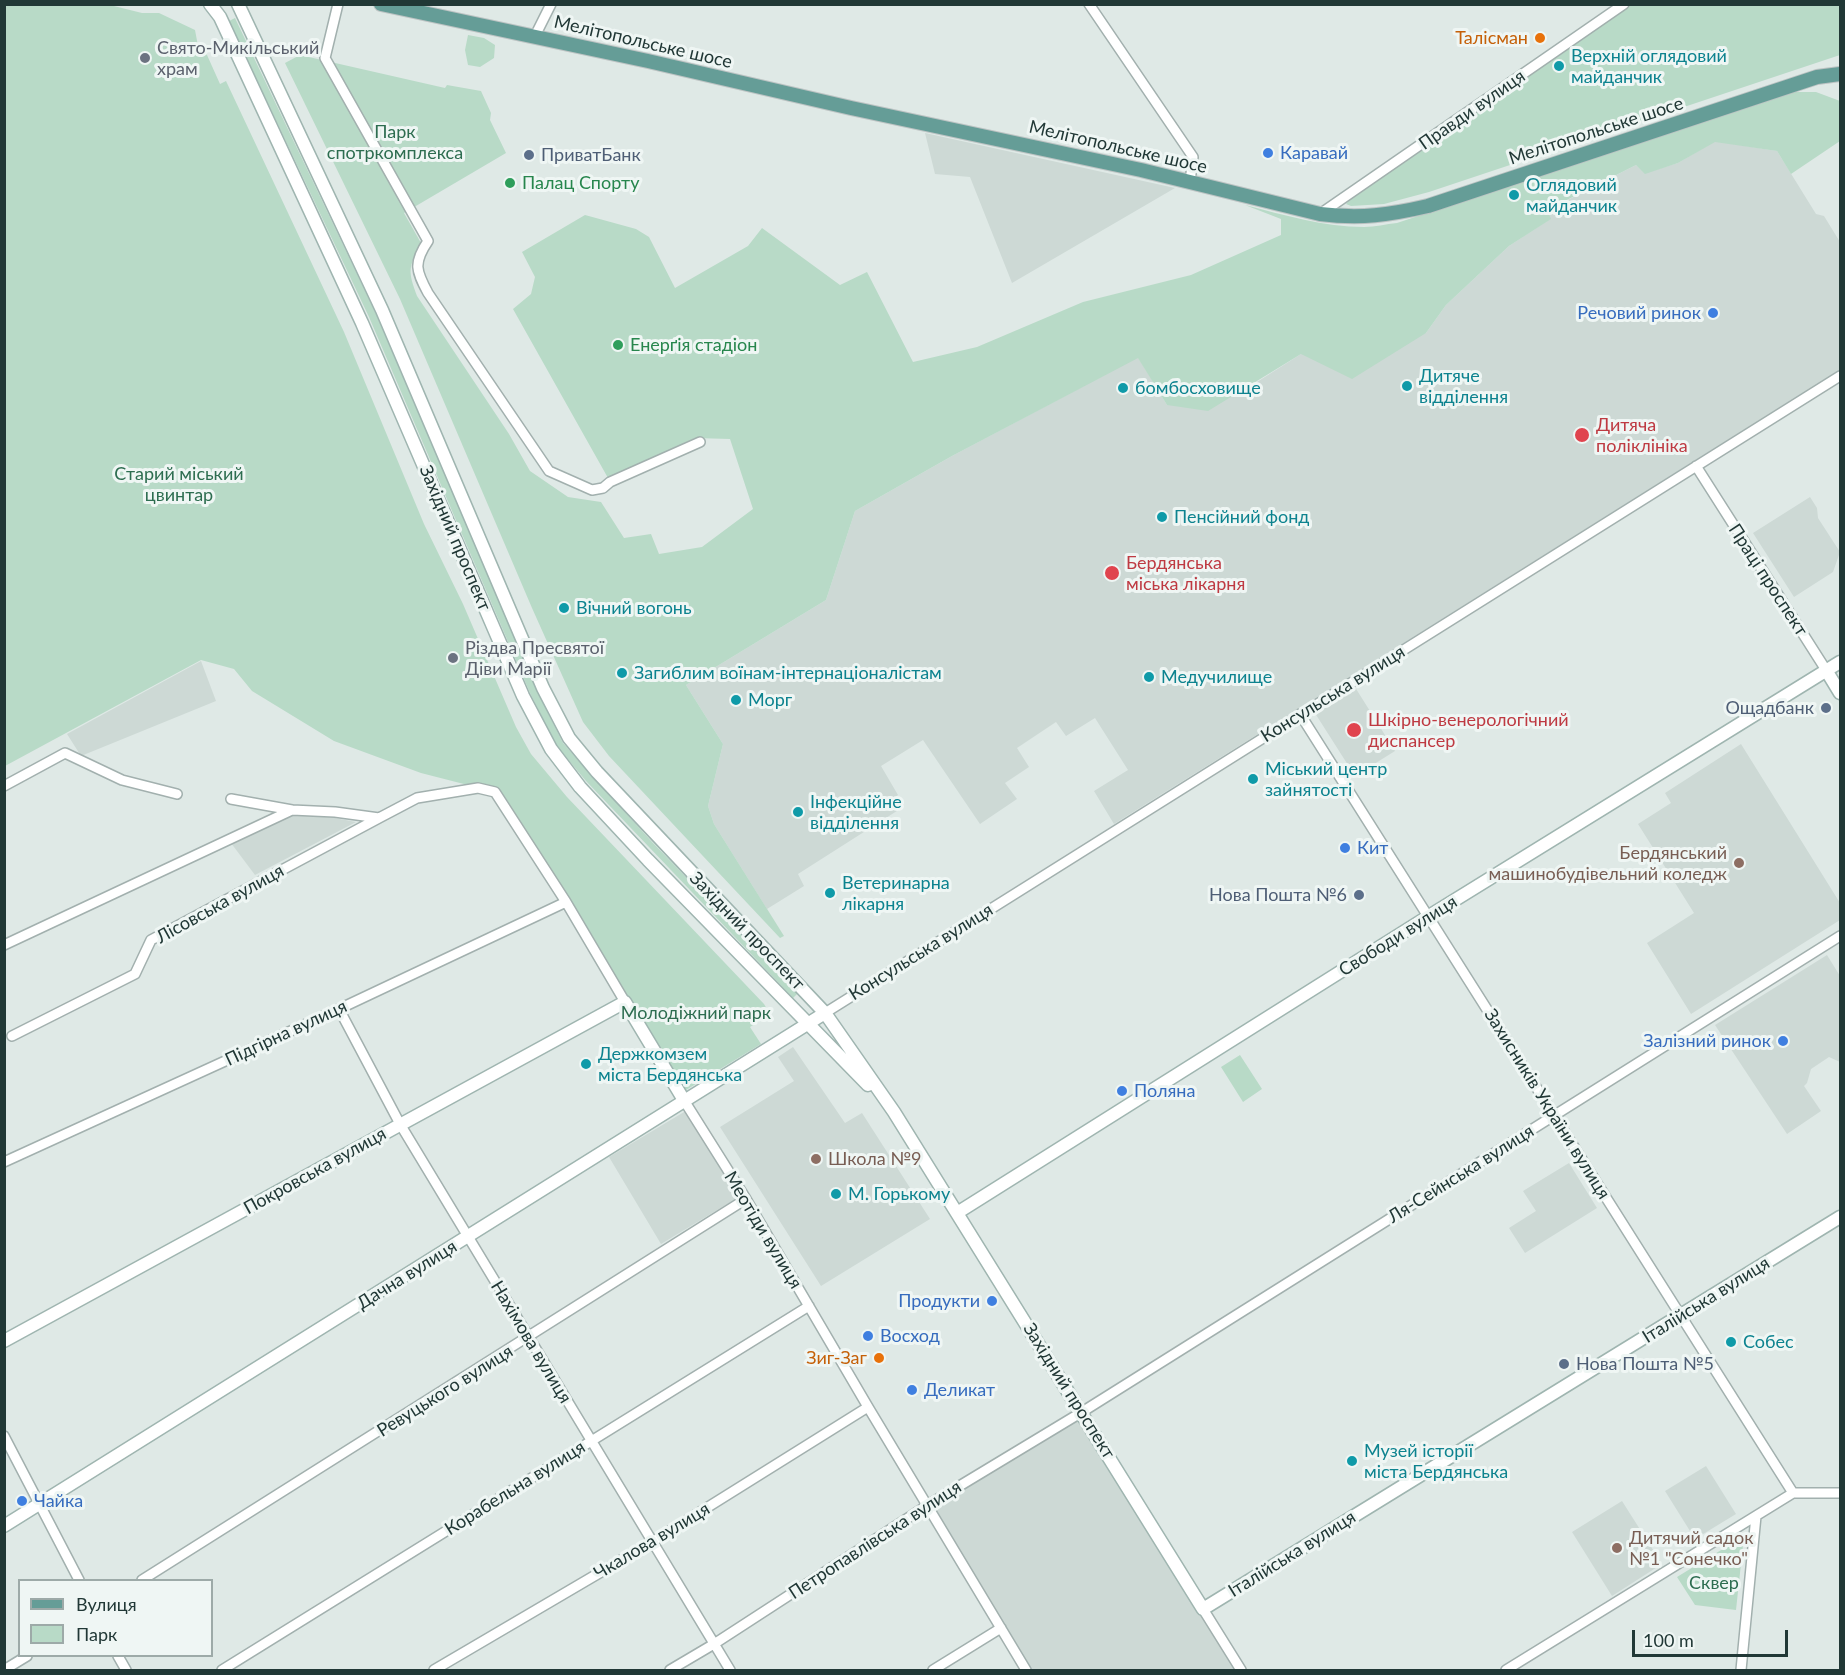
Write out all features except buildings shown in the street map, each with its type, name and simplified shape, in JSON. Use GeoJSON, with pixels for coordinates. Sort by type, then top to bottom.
{"type":"FeatureCollection","features":[{"type":"Feature","properties":{"kind":"main road","name":"Західний проспект"},"geometry":{"type":"LineString","coordinates":[[210,4],[220,17],[362,323],[523,696],[551,749],[580,787],[648,860],[894,1112]]}},
{"type":"Feature","properties":{"kind":"main road","name":"Мелітопольське шосе"},"geometry":{"type":"LineString","coordinates":[[381,4],[535,36],[1190,182],[1320,214],[1349,218],[1381,215],[1428,206],[1817,77],[1839,75]]}},
{"type":"Feature","properties":{"kind":"main road","name":"Західний проспект"},"geometry":{"type":"LineString","coordinates":[[240,6],[382,310],[543,688],[569,738],[657,837],[825,1012],[894,1112],[1203,1609]]}},
{"type":"Feature","properties":{"kind":"main road","name":"Свободи вулиця"},"geometry":{"type":"LineString","coordinates":[[957,1214],[1429,916],[1840,662]]}},
{"type":"Feature","properties":{"kind":"main road","name":"Праці проспект"},"geometry":{"type":"LineString","coordinates":[[1826,670],[1840,693]]}},
{"type":"Feature","properties":{"kind":"main road","name":"Меотіди вулиця"},"geometry":{"type":"LineString","coordinates":[[625,1002],[685,1101]]}},
{"type":"Feature","properties":{"kind":"main road","name":"Покровська вулиця"},"geometry":{"type":"LineString","coordinates":[[4,1341],[625,1002]]}},
{"type":"Feature","properties":{"kind":"main road","name":"Дачна вулиця"},"geometry":{"type":"LineString","coordinates":[[4,1526],[468,1238],[825,1012]]}},
{"type":"Feature","properties":{"kind":"main road","name":"Італійська вулиця"},"geometry":{"type":"LineString","coordinates":[[1203,1609],[1840,1217]]}},
{"type":"Feature","properties":{"kind":"street"},"geometry":{"type":"LineString","coordinates":[[338,4],[325,58],[428,241],[420,252],[417,266],[418,276],[549,471],[592,490],[603,488],[609,482],[700,442]]}},
{"type":"Feature","properties":{"kind":"street"},"geometry":{"type":"LineString","coordinates":[[1089,4],[1193,157],[1190,182]]}},
{"type":"Feature","properties":{"kind":"street","name":"Правди вулиця"},"geometry":{"type":"LineString","coordinates":[[1320,214],[1624,4]]}},
{"type":"Feature","properties":{"kind":"street"},"geometry":{"type":"LineString","coordinates":[[535,36],[550,5]]}},
{"type":"Feature","properties":{"kind":"street","name":"Консульська вулиця"},"geometry":{"type":"LineString","coordinates":[[825,1012],[1840,376]]}},
{"type":"Feature","properties":{"kind":"street","name":"Праці проспект"},"geometry":{"type":"LineString","coordinates":[[1696,466],[1826,670]]}},
{"type":"Feature","properties":{"kind":"street","name":"Захисників України вулиця"},"geometry":{"type":"LineString","coordinates":[[1300,714],[1793,1493]]}},
{"type":"Feature","properties":{"kind":"street"},"geometry":{"type":"LineString","coordinates":[[4,786],[65,753],[122,780],[177,794]]}},
{"type":"Feature","properties":{"kind":"street","name":"Лісовська вулиця"},"geometry":{"type":"LineString","coordinates":[[12,1036],[135,974],[151,940],[417,798],[478,788],[495,792]]}},
{"type":"Feature","properties":{"kind":"street","name":"Меотіди вулиця"},"geometry":{"type":"LineString","coordinates":[[495,792],[566,902],[625,1002]]}},
{"type":"Feature","properties":{"kind":"street"},"geometry":{"type":"LineString","coordinates":[[231,799],[292,810],[335,812],[379,818]]}},
{"type":"Feature","properties":{"kind":"street"},"geometry":{"type":"LineString","coordinates":[[4,945],[292,810]]}},
{"type":"Feature","properties":{"kind":"street","name":"Підгірна вулиця"},"geometry":{"type":"LineString","coordinates":[[4,1161],[339,1009],[566,902]]}},
{"type":"Feature","properties":{"kind":"street","name":"Ля-Сейнська вулиця"},"geometry":{"type":"LineString","coordinates":[[1082,1412],[1840,936]]}},
{"type":"Feature","properties":{"kind":"street","name":"Нахімова вулиця"},"geometry":{"type":"LineString","coordinates":[[339,1009],[400,1124],[730,1671]]}},
{"type":"Feature","properties":{"kind":"street","name":"Меотіди вулиця"},"geometry":{"type":"LineString","coordinates":[[685,1101],[746,1199],[1026,1671]]}},
{"type":"Feature","properties":{"kind":"street","name":"Ревуцького вулиця"},"geometry":{"type":"LineString","coordinates":[[145,1579],[746,1199]]}},
{"type":"Feature","properties":{"kind":"street","name":"Корабельна вулиця"},"geometry":{"type":"LineString","coordinates":[[222,1671],[809,1306]]}},
{"type":"Feature","properties":{"kind":"street","name":"Чкалова вулиця"},"geometry":{"type":"LineString","coordinates":[[435,1671],[652,1542],[868,1407]]}},
{"type":"Feature","properties":{"kind":"street","name":"Петропавлівська вулиця"},"geometry":{"type":"LineString","coordinates":[[670,1671],[928,1505],[1082,1412]]}},
{"type":"Feature","properties":{"kind":"street"},"geometry":{"type":"LineString","coordinates":[[4,1436],[78,1579]]}},
{"type":"Feature","properties":{"kind":"street"},"geometry":{"type":"LineString","coordinates":[[1506,1671],[1793,1493],[1840,1493]]}},
{"type":"Feature","properties":{"kind":"street"},"geometry":{"type":"LineString","coordinates":[[1742,1671],[1756,1516]]}},
{"type":"Feature","properties":{"kind":"street","name":"Західний проспект"},"geometry":{"type":"LineString","coordinates":[[1203,1609],[1241,1671]]}},
{"type":"Feature","properties":{"kind":"street"},"geometry":{"type":"LineString","coordinates":[[933,1671],[1001,1628]]}},
{"type":"Feature","properties":{"kind":"street"},"geometry":{"type":"LineString","coordinates":[[4,1670],[25,1657]]}},
{"type":"Feature","properties":{"kind":"street"},"geometry":{"type":"LineString","coordinates":[[119,1657],[126,1671]]}},
{"type":"Feature","properties":{"kind":"shaded area"},"geometry":{"type":"Polygon","coordinates":[[[925,133],[1175,188],[1012,283],[970,177],[935,174],[925,133]]]}},
{"type":"Feature","properties":{"kind":"shaded area","name":"Бердянська міська лікарня"},"geometry":{"type":"Polygon","coordinates":[[[1715,141],[1777,151],[1816,214],[1824,216],[1840,242],[1840,370],[1114,824],[1094,791],[1128,770],[1095,718],[1066,736],[1056,722],[1017,748],[1029,767],[1005,783],[1017,799],[980,824],[923,740],[881,766],[898,795],[894,798],[900,809],[798,874],[804,886],[767,909],[714,824],[708,806],[723,744],[686,685],[826,600],[855,511],[952,456],[1138,357],[1167,405],[1257,382],[1301,354],[1426,333],[1446,305],[1509,246],[1550,219],[1546,211],[1636,165],[1645,173],[1678,163],[1715,141]]]}},
{"type":"Feature","properties":{"kind":"shaded area"},"geometry":{"type":"Polygon","coordinates":[[[1810,497],[1817,508],[1818,518],[1840,552],[1833,572],[1794,597],[1753,533],[1810,497]]]}},
{"type":"Feature","properties":{"kind":"shaded area"},"geometry":{"type":"Polygon","coordinates":[[[201,661],[216,701],[81,756],[67,734],[201,661]]]}},
{"type":"Feature","properties":{"kind":"shaded area","name":"Шкірно-венерологічний диспансер"},"geometry":{"type":"Polygon","coordinates":[[[1353,684],[1395,751],[1355,776],[1313,710],[1353,684]]]}},
{"type":"Feature","properties":{"kind":"shaded area","name":"Бердянський машинобудівельний коледж"},"geometry":{"type":"Polygon","coordinates":[[[1741,744],[1840,903],[1840,920],[1691,1014],[1647,943],[1694,913],[1638,824],[1671,803],[1665,793],[1741,744]]]}},
{"type":"Feature","properties":{"kind":"shaded area"},"geometry":{"type":"Polygon","coordinates":[[[292,810],[356,822],[255,875],[231,843],[292,810]]]}},
{"type":"Feature","properties":{"kind":"shaded area","name":"Залізний ринок"},"geometry":{"type":"Polygon","coordinates":[[[1827,955],[1840,976],[1840,1062],[1829,1057],[1811,1069],[1804,1086],[1821,1111],[1787,1134],[1715,1025],[1827,955]]]}},
{"type":"Feature","properties":{"kind":"shaded area","name":"Школа №9"},"geometry":{"type":"Polygon","coordinates":[[[793,1047],[845,1123],[862,1113],[930,1219],[821,1286],[720,1127],[794,1081],[778,1057],[793,1047]]]}},
{"type":"Feature","properties":{"kind":"shaded area"},"geometry":{"type":"Polygon","coordinates":[[[689,1109],[742,1195],[661,1244],[609,1157],[689,1109]]]}},
{"type":"Feature","properties":{"kind":"shaded area"},"geometry":{"type":"Polygon","coordinates":[[[1569,1163],[1597,1208],[1525,1253],[1509,1228],[1536,1211],[1523,1191],[1569,1163]]]}},
{"type":"Feature","properties":{"kind":"shaded area"},"geometry":{"type":"Polygon","coordinates":[[[1077,1418],[1235,1670],[1027,1670],[930,1507],[1077,1418]]]}},
{"type":"Feature","properties":{"kind":"shaded area"},"geometry":{"type":"Polygon","coordinates":[[[1706,1466],[1736,1514],[1695,1539],[1665,1491],[1706,1466]]]}},
{"type":"Feature","properties":{"kind":"shaded area","name":"Дитячий садок №1 \"Сонечко\""},"geometry":{"type":"Polygon","coordinates":[[[1622,1501],[1662,1564],[1612,1596],[1572,1532],[1622,1501]]]}},
{"type":"Feature","properties":{"kind":"green space","name":"Старий міський цвинтар"},"geometry":{"type":"Polygon","coordinates":[[[4,5],[110,5],[142,13],[159,13],[195,30],[198,46],[207,55],[220,84],[226,81],[344,332],[424,524],[463,604],[516,727],[531,754],[567,797],[764,1004],[770,1014],[750,1027],[761,1044],[686,1090],[676,1084],[495,792],[421,773],[334,741],[252,691],[234,669],[201,660],[5,766],[4,5]]]}},
{"type":"Feature","properties":{"kind":"green space"},"geometry":{"type":"Polygon","coordinates":[[[1631,5],[1840,5],[1840,55],[1429,192],[1384,204],[1351,206],[1346,204],[1350,199],[1631,5]]]}},
{"type":"Feature","properties":{"kind":"green space"},"geometry":{"type":"Polygon","coordinates":[[[235,18],[376,314],[537,691],[563,743],[653,843],[798,993],[793,998],[586,781],[556,745],[530,693],[369,317],[229,21],[235,18]]]}},
{"type":"Feature","properties":{"kind":"green space"},"geometry":{"type":"Polygon","coordinates":[[[468,35],[484,38],[495,45],[494,58],[480,67],[468,65],[465,50],[468,35]]]}},
{"type":"Feature","properties":{"kind":"green space","name":"Парк спотркомплекса"},"geometry":{"type":"Polygon","coordinates":[[[300,55],[445,88],[447,85],[481,91],[491,113],[490,120],[506,153],[404,213],[421,243],[411,270],[417,296],[509,434],[530,471],[568,497],[601,502],[624,538],[651,534],[659,554],[702,547],[753,509],[730,439],[695,438],[608,478],[513,309],[531,294],[535,277],[522,252],[585,215],[636,229],[649,237],[675,288],[748,246],[762,228],[840,285],[867,272],[913,362],[977,347],[1083,302],[1191,275],[1281,235],[1281,219],[1245,205],[1334,225],[1372,227],[1397,223],[1791,92],[1816,92],[1840,101],[1840,141],[1791,174],[1777,151],[1715,142],[1678,163],[1645,174],[1636,165],[1547,210],[1551,219],[1509,246],[1446,305],[1426,333],[1352,379],[1301,354],[1208,411],[1167,405],[1138,358],[952,456],[855,511],[826,600],[686,685],[723,744],[708,806],[714,824],[784,936],[780,938],[609,756],[583,722],[400,299],[285,63],[300,55]]]}},
{"type":"Feature","properties":{"kind":"green space"},"geometry":{"type":"Polygon","coordinates":[[[1240,1055],[1262,1089],[1243,1102],[1221,1067],[1240,1055]]]}},
{"type":"Feature","properties":{"kind":"green space","name":"Сквер"},"geometry":{"type":"Polygon","coordinates":[[[1744,1536],[1736,1610],[1695,1605],[1677,1577],[1744,1536]]]}},
{"type":"Feature","properties":{"kind":"place","name":"Талісман"},"geometry":{"type":"Point","coordinates":[1540,38]}},
{"type":"Feature","properties":{"kind":"place","name":"Свято-Микільський храм"},"geometry":{"type":"Point","coordinates":[145,58]}},
{"type":"Feature","properties":{"kind":"place","name":"Верхнiй оглядовий майданчик"},"geometry":{"type":"Point","coordinates":[1559,66]}},
{"type":"Feature","properties":{"kind":"place","name":"Каравай"},"geometry":{"type":"Point","coordinates":[1268,153]}},
{"type":"Feature","properties":{"kind":"place","name":"ПриватБанк"},"geometry":{"type":"Point","coordinates":[529,155]}},
{"type":"Feature","properties":{"kind":"place","name":"Палац Спорту"},"geometry":{"type":"Point","coordinates":[510,183]}},
{"type":"Feature","properties":{"kind":"place","name":"Оглядовий майданчик"},"geometry":{"type":"Point","coordinates":[1514,195]}},
{"type":"Feature","properties":{"kind":"place","name":"Речовий ринок"},"geometry":{"type":"Point","coordinates":[1713,313]}},
{"type":"Feature","properties":{"kind":"place","name":"Енерґія стадіон"},"geometry":{"type":"Point","coordinates":[618,345]}},
{"type":"Feature","properties":{"kind":"place","name":"Дитяче відділення"},"geometry":{"type":"Point","coordinates":[1407,386]}},
{"type":"Feature","properties":{"kind":"place","name":"бомбосховище"},"geometry":{"type":"Point","coordinates":[1123,388]}},
{"type":"Feature","properties":{"kind":"place","name":"Дитяча поліклініка"},"geometry":{"type":"Point","coordinates":[1582,435]}},
{"type":"Feature","properties":{"kind":"place","name":"Пенсійний фонд"},"geometry":{"type":"Point","coordinates":[1162,517]}},
{"type":"Feature","properties":{"kind":"place","name":"Бердянська міська лікарня"},"geometry":{"type":"Point","coordinates":[1112,573]}},
{"type":"Feature","properties":{"kind":"place","name":"Вічний вогонь"},"geometry":{"type":"Point","coordinates":[564,608]}},
{"type":"Feature","properties":{"kind":"place","name":"Різдва Пресвятої Діви Марії"},"geometry":{"type":"Point","coordinates":[453,658]}},
{"type":"Feature","properties":{"kind":"place","name":"Загиблим воїнам-інтернаціоналістам"},"geometry":{"type":"Point","coordinates":[622,673]}},
{"type":"Feature","properties":{"kind":"place","name":"Медучилище"},"geometry":{"type":"Point","coordinates":[1149,677]}},
{"type":"Feature","properties":{"kind":"place","name":"Морг"},"geometry":{"type":"Point","coordinates":[736,700]}},
{"type":"Feature","properties":{"kind":"place","name":"Ощадбанк"},"geometry":{"type":"Point","coordinates":[1826,708]}},
{"type":"Feature","properties":{"kind":"place","name":"Шкірно-венерологічний диспансер"},"geometry":{"type":"Point","coordinates":[1354,730]}},
{"type":"Feature","properties":{"kind":"place","name":"Міський центр зайнятості"},"geometry":{"type":"Point","coordinates":[1253,779]}},
{"type":"Feature","properties":{"kind":"place","name":"Інфекційне відділення"},"geometry":{"type":"Point","coordinates":[798,812]}},
{"type":"Feature","properties":{"kind":"place","name":"Кит"},"geometry":{"type":"Point","coordinates":[1345,848]}},
{"type":"Feature","properties":{"kind":"place","name":"Бердянський машинобудівельний коледж"},"geometry":{"type":"Point","coordinates":[1739,863]}},
{"type":"Feature","properties":{"kind":"place","name":"Ветеринарна лікарня"},"geometry":{"type":"Point","coordinates":[830,893]}},
{"type":"Feature","properties":{"kind":"place","name":"Нова Пошта №6"},"geometry":{"type":"Point","coordinates":[1359,895]}},
{"type":"Feature","properties":{"kind":"place","name":"Залізний ринок"},"geometry":{"type":"Point","coordinates":[1783,1041]}},
{"type":"Feature","properties":{"kind":"place","name":"Держкомзем міста Бердянська"},"geometry":{"type":"Point","coordinates":[586,1064]}},
{"type":"Feature","properties":{"kind":"place","name":"Поляна"},"geometry":{"type":"Point","coordinates":[1122,1091]}},
{"type":"Feature","properties":{"kind":"place","name":"Школа №9"},"geometry":{"type":"Point","coordinates":[816,1159]}},
{"type":"Feature","properties":{"kind":"place","name":"М. Горькому"},"geometry":{"type":"Point","coordinates":[836,1194]}},
{"type":"Feature","properties":{"kind":"place","name":"Продукти"},"geometry":{"type":"Point","coordinates":[992,1301]}},
{"type":"Feature","properties":{"kind":"place","name":"Восход"},"geometry":{"type":"Point","coordinates":[868,1336]}},
{"type":"Feature","properties":{"kind":"place","name":"Собес"},"geometry":{"type":"Point","coordinates":[1731,1342]}},
{"type":"Feature","properties":{"kind":"place","name":"Зиг-Заг"},"geometry":{"type":"Point","coordinates":[879,1358]}},
{"type":"Feature","properties":{"kind":"place","name":"Нова Пошта №5"},"geometry":{"type":"Point","coordinates":[1564,1364]}},
{"type":"Feature","properties":{"kind":"place","name":"Деликат"},"geometry":{"type":"Point","coordinates":[912,1390]}},
{"type":"Feature","properties":{"kind":"place","name":"Музей історії міста Бердянська"},"geometry":{"type":"Point","coordinates":[1352,1461]}},
{"type":"Feature","properties":{"kind":"place","name":"Чайка"},"geometry":{"type":"Point","coordinates":[22,1501]}},
{"type":"Feature","properties":{"kind":"place","name":"Дитячий садок №1 \"Сонечко\""},"geometry":{"type":"Point","coordinates":[1617,1548]}},
{"type":"Feature","properties":{"kind":"park label","name":"Молодіжний парк"},"geometry":{"type":"Point","coordinates":[696,1013]}}]}
